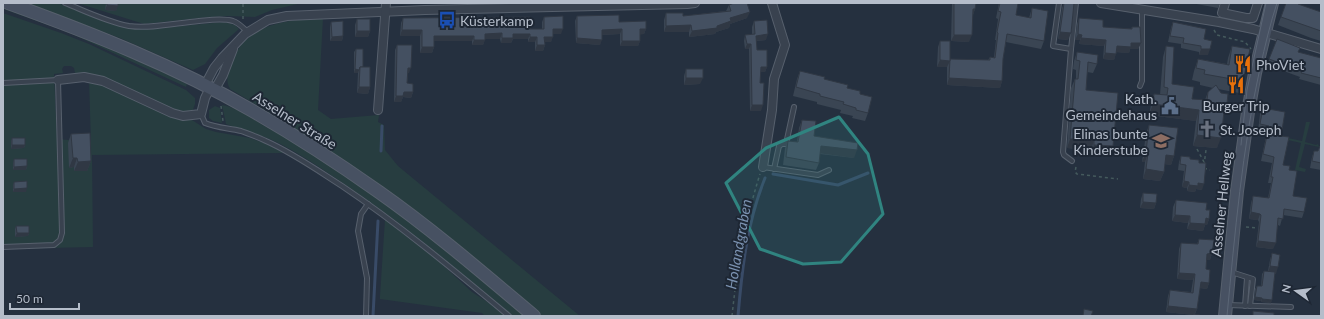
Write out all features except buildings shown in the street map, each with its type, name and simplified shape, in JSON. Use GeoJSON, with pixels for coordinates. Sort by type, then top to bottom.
{"type":"FeatureCollection","features":[{"type":"Feature","properties":{"kind":"main road","name":"Asselner Straße"},"geometry":{"type":"LineString","coordinates":[[8,3],[94,35],[210,88],[251,110],[303,141],[379,192],[462,256],[534,316]]}},
{"type":"Feature","properties":{"kind":"main road","name":"Asselner Hellweg"},"geometry":{"type":"LineString","coordinates":[[1225,310],[1248,112],[1252,86],[1272,3]]}},
{"type":"Feature","properties":{"kind":"street"},"geometry":{"type":"LineString","coordinates":[[58,80],[84,77],[103,81],[172,113],[182,116],[201,114],[205,98],[210,88],[223,75],[234,46],[248,32],[268,20],[287,16],[386,7],[695,3]]}},
{"type":"Feature","properties":{"kind":"street"},"geometry":{"type":"LineString","coordinates":[[762,167],[772,110],[774,79],[785,45],[772,3]]}},
{"type":"Feature","properties":{"kind":"street"},"geometry":{"type":"LineString","coordinates":[[1101,3],[1219,22],[1264,32],[1321,50]]}},
{"type":"Feature","properties":{"kind":"street"},"geometry":{"type":"LineString","coordinates":[[1225,3],[1222,13],[1246,18],[1253,18],[1258,3]]}},
{"type":"Feature","properties":{"kind":"street"},"geometry":{"type":"LineString","coordinates":[[378,110],[386,7]]}},
{"type":"Feature","properties":{"kind":"lane"},"geometry":{"type":"LineString","coordinates":[[65,3],[128,26],[143,27],[213,20],[234,21],[248,32]]}},
{"type":"Feature","properties":{"kind":"lane"},"geometry":{"type":"LineString","coordinates":[[1059,3],[1053,46],[1072,50]]}},
{"type":"Feature","properties":{"kind":"lane"},"geometry":{"type":"LineString","coordinates":[[1072,160],[1064,155],[1063,152],[1076,3]]}},
{"type":"Feature","properties":{"kind":"lane"},"geometry":{"type":"LineString","coordinates":[[1140,86],[1142,81],[1142,9]]}},
{"type":"Feature","properties":{"kind":"lane"},"geometry":{"type":"LineString","coordinates":[[3,83],[58,80],[62,233],[60,240],[54,245],[3,247]]}},
{"type":"Feature","properties":{"kind":"lane"},"geometry":{"type":"LineString","coordinates":[[774,169],[778,146],[786,144],[794,107]]}},
{"type":"Feature","properties":{"kind":"lane"},"geometry":{"type":"LineString","coordinates":[[201,114],[206,123],[240,131],[278,146],[323,173],[414,238],[509,316]]}},
{"type":"Feature","properties":{"kind":"lane"},"geometry":{"type":"LineString","coordinates":[[762,167],[818,174],[829,170]]}},
{"type":"Feature","properties":{"kind":"lane"},"geometry":{"type":"LineString","coordinates":[[366,316],[367,278],[358,231],[361,214],[368,204]]}},
{"type":"Feature","properties":{"kind":"lane"},"geometry":{"type":"LineString","coordinates":[[1229,271],[1252,279],[1250,306]]}},
{"type":"Feature","properties":{"kind":"lane"},"geometry":{"type":"LineString","coordinates":[[1245,306],[1248,278]]}},
{"type":"Feature","properties":{"kind":"lane"},"geometry":{"type":"LineString","coordinates":[[1225,310],[1245,306],[1291,307]]}},
{"type":"Feature","properties":{"kind":"path"},"geometry":{"type":"LineString","coordinates":[[239,24],[244,15],[243,3]]}},
{"type":"Feature","properties":{"kind":"path"},"geometry":{"type":"LineString","coordinates":[[1217,35],[1245,42],[1249,49]]}},
{"type":"Feature","properties":{"kind":"path"},"geometry":{"type":"LineString","coordinates":[[221,106],[224,128]]}},
{"type":"Feature","properties":{"kind":"path"},"geometry":{"type":"LineString","coordinates":[[1197,149],[1204,162]]}},
{"type":"Feature","properties":{"kind":"path"},"geometry":{"type":"LineString","coordinates":[[1206,150],[1204,168],[1210,170]]}},
{"type":"Feature","properties":{"kind":"path"},"geometry":{"type":"LineString","coordinates":[[1072,160],[1076,167],[1075,172],[1077,174],[1118,180]]}},
{"type":"Feature","properties":{"kind":"path"},"geometry":{"type":"LineString","coordinates":[[732,316],[738,267],[744,235],[751,202],[762,167]]}},
{"type":"Feature","properties":{"kind":"path"},"geometry":{"type":"LineString","coordinates":[[1246,227],[1258,228]]}},
{"type":"Feature","properties":{"kind":"highlighted area"},"geometry":{"type":"Polygon","coordinates":[[[839,117],[868,154],[883,214],[841,262],[803,264],[760,249],[726,183],[766,148],[839,117]]]}},
{"type":"Feature","properties":{"kind":"green space"},"geometry":{"type":"Polygon","coordinates":[[[25,3],[58,3],[109,23],[134,28],[150,29],[224,22],[235,25],[239,29],[217,48],[205,64],[193,70],[120,38],[25,3]]]}},
{"type":"Feature","properties":{"kind":"green space"},"geometry":{"type":"Polygon","coordinates":[[[77,3],[302,3],[272,10],[255,17],[209,17],[144,24],[77,3]]]}},
{"type":"Feature","properties":{"kind":"green space"},"geometry":{"type":"Polygon","coordinates":[[[3,7],[50,24],[119,52],[187,84],[186,87],[68,32],[3,9],[3,7]]]}},
{"type":"Feature","properties":{"kind":"green space"},"geometry":{"type":"Polygon","coordinates":[[[3,13],[89,44],[186,90],[195,98],[195,104],[192,112],[180,114],[75,73],[74,68],[71,66],[64,66],[62,69],[63,73],[54,74],[57,139],[91,142],[89,80],[183,119],[192,120],[206,129],[250,138],[285,153],[92,155],[93,247],[3,249],[3,13]]]}},
{"type":"Feature","properties":{"kind":"green space"},"geometry":{"type":"Polygon","coordinates":[[[323,18],[318,110],[331,119],[379,115],[378,122],[384,125],[385,150],[398,166],[580,316],[542,316],[485,268],[305,135],[230,89],[227,79],[229,69],[238,49],[257,31],[269,26],[296,20],[323,18]]]}},
{"type":"Feature","properties":{"kind":"green space"},"geometry":{"type":"Polygon","coordinates":[[[222,105],[228,106],[240,112],[305,149],[338,170],[403,216],[527,316],[513,316],[392,218],[312,162],[272,140],[226,124],[222,105]]]}},
{"type":"Feature","properties":{"kind":"green space"},"geometry":{"type":"Polygon","coordinates":[[[215,106],[220,108],[222,123],[213,121],[209,118],[209,110],[215,106]]]}},
{"type":"Feature","properties":{"kind":"green space"},"geometry":{"type":"Polygon","coordinates":[[[1306,122],[1310,122],[1305,142],[1316,145],[1318,144],[1319,147],[1305,144],[1299,167],[1306,169],[1305,172],[1295,170],[1301,143],[1288,140],[1288,138],[1302,141],[1306,122]]]}},
{"type":"Feature","properties":{"kind":"green space"},"geometry":{"type":"Polygon","coordinates":[[[385,219],[433,256],[472,292],[505,316],[485,316],[482,313],[380,299],[385,219]]]}},
{"type":"Feature","properties":{"kind":"waterway"},"geometry":{"type":"LineString","coordinates":[[381,151],[382,126]]}},
{"type":"Feature","properties":{"kind":"waterway","name":"Hollandgraben"},"geometry":{"type":"LineString","coordinates":[[773,174],[838,185],[868,173]]}},
{"type":"Feature","properties":{"kind":"waterway","name":"Hollandgraben"},"geometry":{"type":"LineString","coordinates":[[738,316],[746,246],[754,212],[765,178]]}},
{"type":"Feature","properties":{"kind":"waterway"},"geometry":{"type":"LineString","coordinates":[[373,316],[378,221]]}},
{"type":"Feature","properties":{"kind":"tram line"},"geometry":{"type":"LineString","coordinates":[[1241,145],[1247,90],[1266,3]]}},
{"type":"Feature","properties":{"kind":"tram line"},"geometry":{"type":"LineString","coordinates":[[1227,316],[1248,130],[1260,68],[1277,3]]}},
{"type":"Feature","properties":{"kind":"place","name":"Küsterkamp"},"geometry":{"type":"Point","coordinates":[447,20]}},
{"type":"Feature","properties":{"kind":"place","name":"PhoViet"},"geometry":{"type":"Point","coordinates":[1243,64]}},
{"type":"Feature","properties":{"kind":"place","name":"Burger Trip"},"geometry":{"type":"Point","coordinates":[1236,85]}},
{"type":"Feature","properties":{"kind":"place","name":"Kath. Gemeindehaus"},"geometry":{"type":"Point","coordinates":[1170,106]}},
{"type":"Feature","properties":{"kind":"place","name":"St. Joseph"},"geometry":{"type":"Point","coordinates":[1207,129]}},
{"type":"Feature","properties":{"kind":"place","name":"Elinas bunte Kinderstube"},"geometry":{"type":"Point","coordinates":[1161,141]}}]}
